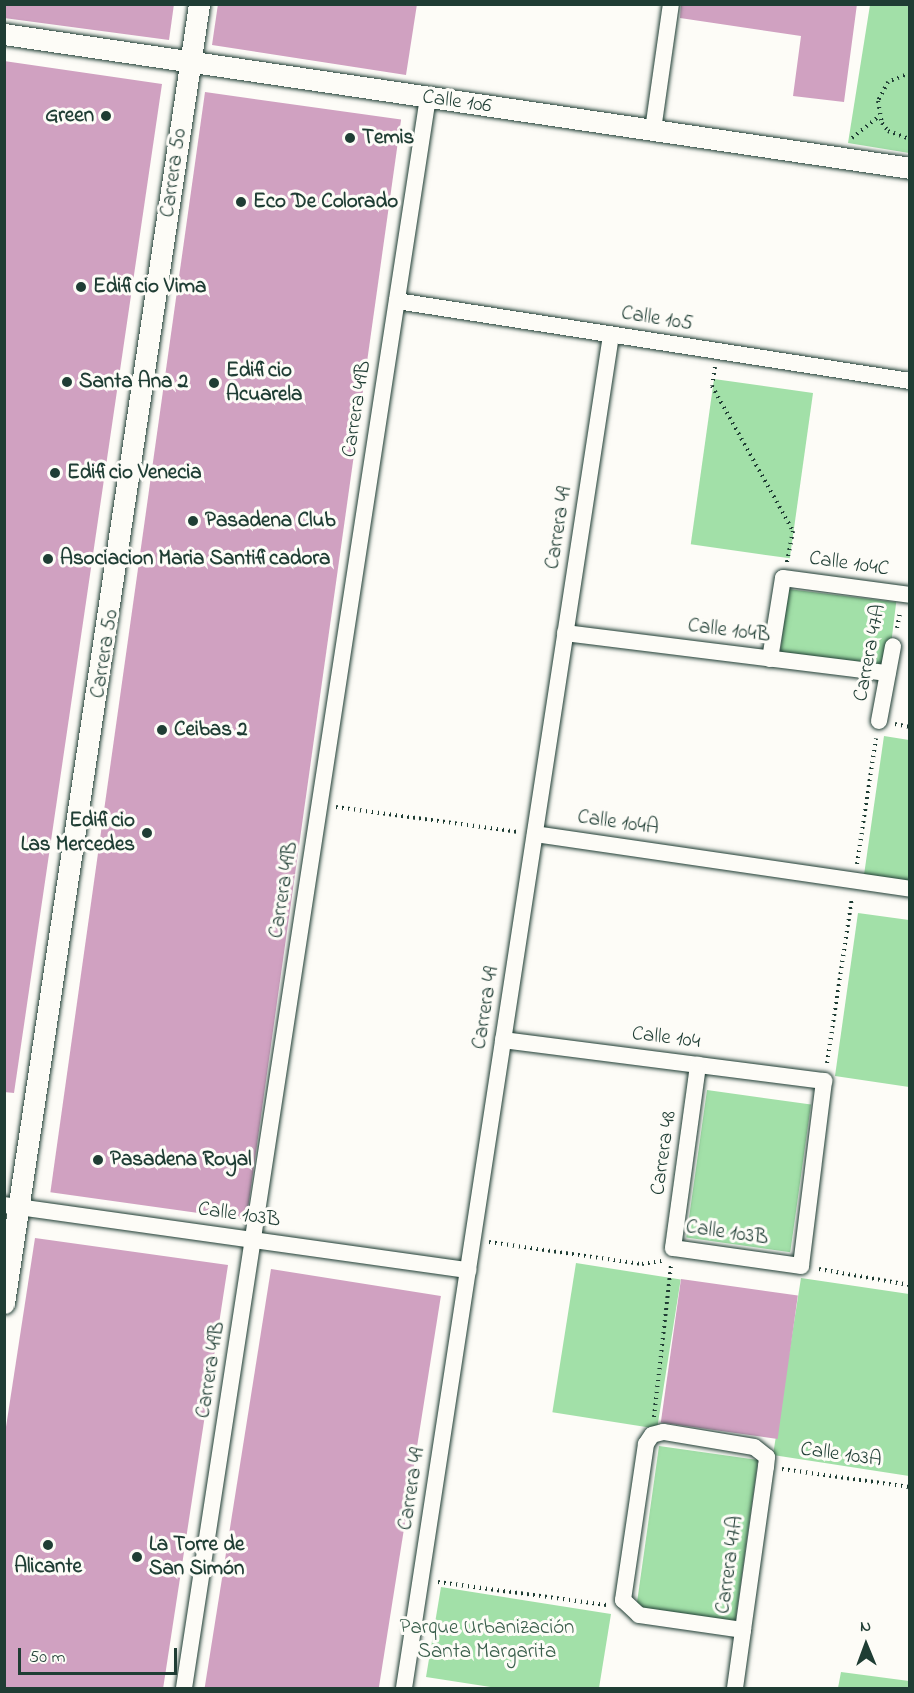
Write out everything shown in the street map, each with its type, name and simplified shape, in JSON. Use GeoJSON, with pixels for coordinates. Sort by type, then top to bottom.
{"type":"FeatureCollection","features":[{"type":"Feature","properties":{"kind":"street","name":"Carrera 50"},"geometry":{"type":"LineString","coordinates":[[4,1303],[12,1206],[199,4]]}},
{"type":"Feature","properties":{"kind":"street"},"geometry":{"type":"LineString","coordinates":[[653,130],[671,4]]}},
{"type":"Feature","properties":{"kind":"street","name":"Calle 106"},"geometry":{"type":"LineString","coordinates":[[4,34],[909,168]]}},
{"type":"Feature","properties":{"kind":"street","name":"Carrera 49B"},"geometry":{"type":"LineString","coordinates":[[184,1689],[428,97]]}},
{"type":"Feature","properties":{"kind":"street","name":"Calle 105"},"geometry":{"type":"LineString","coordinates":[[397,301],[909,381]]}},
{"type":"Feature","properties":{"kind":"street","name":"Carrera 49"},"geometry":{"type":"LineString","coordinates":[[404,1689],[611,334]]}},
{"type":"Feature","properties":{"kind":"street"},"geometry":{"type":"LineString","coordinates":[[770,659],[783,578]]}},
{"type":"Feature","properties":{"kind":"street","name":"Calle 104C"},"geometry":{"type":"LineString","coordinates":[[783,578],[907,594]]}},
{"type":"Feature","properties":{"kind":"street","name":"Calle 104B"},"geometry":{"type":"LineString","coordinates":[[565,633],[888,673]]}},
{"type":"Feature","properties":{"kind":"street","name":"Carrera 47A"},"geometry":{"type":"LineString","coordinates":[[879,721],[893,646]]}},
{"type":"Feature","properties":{"kind":"street","name":"Calle 104A"},"geometry":{"type":"LineString","coordinates":[[535,834],[909,889]]}},
{"type":"Feature","properties":{"kind":"street","name":"Calle 104"},"geometry":{"type":"LineString","coordinates":[[503,1040],[824,1081],[801,1266]]}},
{"type":"Feature","properties":{"kind":"street","name":"Carrera 48"},"geometry":{"type":"LineString","coordinates":[[673,1248],[699,1065]]}},
{"type":"Feature","properties":{"kind":"street","name":"Calle 103B"},"geometry":{"type":"LineString","coordinates":[[12,1206],[468,1270]]}},
{"type":"Feature","properties":{"kind":"street","name":"Calle 103B"},"geometry":{"type":"LineString","coordinates":[[673,1248],[801,1266]]}},
{"type":"Feature","properties":{"kind":"street","name":"Carrera 47A"},"geometry":{"type":"LineString","coordinates":[[652,1435],[663,1432],[761,1450],[766,1467],[735,1689]]}},
{"type":"Feature","properties":{"kind":"street"},"geometry":{"type":"LineString","coordinates":[[652,1435],[646,1444],[623,1600],[627,1608],[639,1615],[743,1630]]}},
{"type":"Feature","properties":{"kind":"path"},"geometry":{"type":"LineString","coordinates":[[909,73],[898,76],[881,90],[879,116],[888,131],[909,139]]}},
{"type":"Feature","properties":{"kind":"path"},"geometry":{"type":"LineString","coordinates":[[850,139],[879,116]]}},
{"type":"Feature","properties":{"kind":"path"},"geometry":{"type":"LineString","coordinates":[[717,351],[712,386],[793,531],[783,578]]}},
{"type":"Feature","properties":{"kind":"path","name":"Carrera 47A"},"geometry":{"type":"LineString","coordinates":[[893,646],[907,594]]}},
{"type":"Feature","properties":{"kind":"path"},"geometry":{"type":"LineString","coordinates":[[320,805],[535,834]]}},
{"type":"Feature","properties":{"kind":"path","name":"Calle 103B"},"geometry":{"type":"LineString","coordinates":[[473,1239],[642,1264],[657,1263],[673,1248]]}},
{"type":"Feature","properties":{"kind":"path"},"geometry":{"type":"LineString","coordinates":[[652,1435],[673,1248]]}},
{"type":"Feature","properties":{"kind":"path"},"geometry":{"type":"LineString","coordinates":[[801,1266],[909,1285]]}},
{"type":"Feature","properties":{"kind":"path","name":"Calle 103A"},"geometry":{"type":"LineString","coordinates":[[766,1467],[909,1486]]}},
{"type":"Feature","properties":{"kind":"path"},"geometry":{"type":"LineString","coordinates":[[421,1580],[627,1608]]}},
{"type":"Feature","properties":{"kind":"green space"},"geometry":{"type":"Polygon","coordinates":[[[870,5],[909,5],[909,153],[848,143],[870,5]]]}},
{"type":"Feature","properties":{"kind":"green space"},"geometry":{"type":"Polygon","coordinates":[[[714,379],[813,393],[790,558],[691,544],[714,379]]]}},
{"type":"Feature","properties":{"kind":"green space"},"geometry":{"type":"Polygon","coordinates":[[[788,589],[896,602],[888,672],[779,658],[788,589]]]}},
{"type":"Feature","properties":{"kind":"green space"},"geometry":{"type":"Polygon","coordinates":[[[884,736],[909,740],[909,881],[864,875],[884,736]]]}},
{"type":"Feature","properties":{"kind":"green space"},"geometry":{"type":"Polygon","coordinates":[[[858,913],[909,920],[909,1087],[835,1076],[858,913]]]}},
{"type":"Feature","properties":{"kind":"green space"},"geometry":{"type":"Polygon","coordinates":[[[707,1090],[811,1105],[790,1252],[686,1238],[707,1090]]]}},
{"type":"Feature","properties":{"kind":"green space"},"geometry":{"type":"Polygon","coordinates":[[[576,1263],[681,1280],[657,1429],[552,1412],[576,1263]]]}},
{"type":"Feature","properties":{"kind":"green space"},"geometry":{"type":"Polygon","coordinates":[[[801,1278],[909,1294],[909,1476],[773,1455],[801,1278]]]}},
{"type":"Feature","properties":{"kind":"green space"},"geometry":{"type":"Polygon","coordinates":[[[659,1446],[758,1460],[735,1622],[636,1608],[659,1446]]]}},
{"type":"Feature","properties":{"kind":"green space","name":"Parque Urbanización Santa Margarita"},"geometry":{"type":"Polygon","coordinates":[[[441,1587],[611,1614],[599,1688],[497,1688],[426,1677],[441,1587]]]}},
{"type":"Feature","properties":{"kind":"green space"},"geometry":{"type":"Polygon","coordinates":[[[841,1672],[909,1681],[909,1688],[838,1688],[841,1672]]]}},
{"type":"Feature","properties":{"kind":"building"},"geometry":{"type":"Polygon","coordinates":[[[4,4],[174,4],[169,40],[4,18],[4,4]]]}},
{"type":"Feature","properties":{"kind":"building"},"geometry":{"type":"Polygon","coordinates":[[[218,4],[417,4],[406,75],[212,45],[218,4]]]}},
{"type":"Feature","properties":{"kind":"building"},"geometry":{"type":"Polygon","coordinates":[[[681,4],[857,4],[844,102],[793,96],[801,36],[680,18],[681,4]]]}},
{"type":"Feature","properties":{"kind":"building"},"geometry":{"type":"Polygon","coordinates":[[[4,61],[162,84],[14,1093],[4,1092],[4,61]]]}},
{"type":"Feature","properties":{"kind":"building"},"geometry":{"type":"Polygon","coordinates":[[[205,92],[401,120],[246,1220],[50,1192],[205,92]]]}},
{"type":"Feature","properties":{"kind":"building"},"geometry":{"type":"Polygon","coordinates":[[[35,1238],[228,1265],[163,1689],[4,1689],[4,1440],[35,1238]]]}},
{"type":"Feature","properties":{"kind":"building"},"geometry":{"type":"Polygon","coordinates":[[[271,1269],[441,1296],[379,1688],[205,1688],[271,1269]]]}},
{"type":"Feature","properties":{"kind":"building"},"geometry":{"type":"Polygon","coordinates":[[[681,1279],[798,1295],[778,1439],[661,1423],[681,1279]]]}},
{"type":"Feature","properties":{"kind":"place","name":"Green"},"geometry":{"type":"Point","coordinates":[106,116]}},
{"type":"Feature","properties":{"kind":"place","name":"Temis"},"geometry":{"type":"Point","coordinates":[350,138]}},
{"type":"Feature","properties":{"kind":"place","name":"Eco De Colorado"},"geometry":{"type":"Point","coordinates":[241,202]}},
{"type":"Feature","properties":{"kind":"place","name":"Edificio Vima"},"geometry":{"type":"Point","coordinates":[81,287]}},
{"type":"Feature","properties":{"kind":"place","name":"Santa Ana 2"},"geometry":{"type":"Point","coordinates":[67,382]}},
{"type":"Feature","properties":{"kind":"place","name":"Edificio Acuarela"},"geometry":{"type":"Point","coordinates":[214,383]}},
{"type":"Feature","properties":{"kind":"place","name":"Edificio Venecia"},"geometry":{"type":"Point","coordinates":[55,473]}},
{"type":"Feature","properties":{"kind":"place","name":"Pasadena Club"},"geometry":{"type":"Point","coordinates":[193,521]}},
{"type":"Feature","properties":{"kind":"place","name":"Asociacion Maria Santificadora"},"geometry":{"type":"Point","coordinates":[48,559]}},
{"type":"Feature","properties":{"kind":"place","name":"Ceibas 2"},"geometry":{"type":"Point","coordinates":[162,730]}},
{"type":"Feature","properties":{"kind":"place","name":"Edificio Las Mercedes"},"geometry":{"type":"Point","coordinates":[147,833]}},
{"type":"Feature","properties":{"kind":"place","name":"Pasadena Royal"},"geometry":{"type":"Point","coordinates":[98,1160]}},
{"type":"Feature","properties":{"kind":"place","name":"Alicante"},"geometry":{"type":"Point","coordinates":[48,1545]}},
{"type":"Feature","properties":{"kind":"place","name":"La Torre de San Simón"},"geometry":{"type":"Point","coordinates":[137,1557]}}]}
